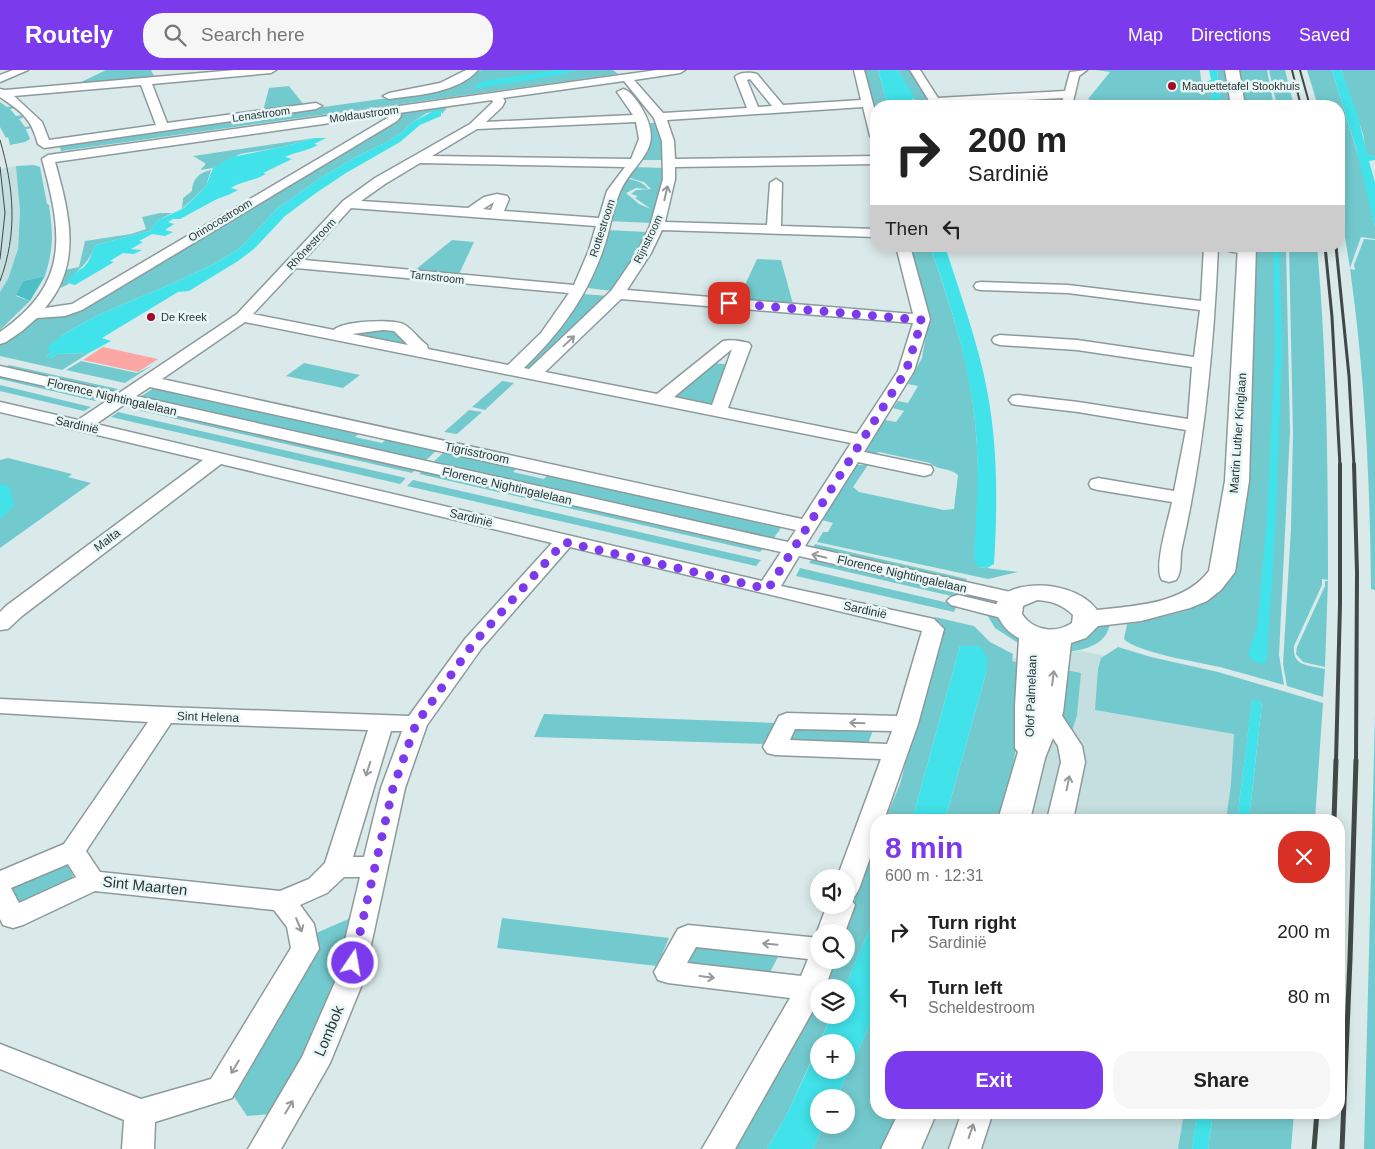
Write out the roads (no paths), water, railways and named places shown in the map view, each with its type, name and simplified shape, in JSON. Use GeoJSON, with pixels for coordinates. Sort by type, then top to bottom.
{"type":"FeatureCollection","features":[{"type":"Feature","properties":{"kind":"street"},"geometry":{"type":"LineString","coordinates":[[0,79],[23,70]]}},
{"type":"Feature","properties":{"kind":"street"},"geometry":{"type":"LineString","coordinates":[[1,93],[271,70]]}},
{"type":"Feature","properties":{"kind":"street"},"geometry":{"type":"LineString","coordinates":[[374,98],[436,87],[462,78],[473,70]]}},
{"type":"Feature","properties":{"kind":"street","name":"Moldaustroom"},"geometry":{"type":"LineString","coordinates":[[35,313],[49,294],[64,250],[62,215],[48,159],[622,76],[680,70]]}},
{"type":"Feature","properties":{"kind":"street"},"geometry":{"type":"LineString","coordinates":[[859,70],[870,111]]}},
{"type":"Feature","properties":{"kind":"street"},"geometry":{"type":"LineString","coordinates":[[915,70],[929,100]]}},
{"type":"Feature","properties":{"kind":"street"},"geometry":{"type":"LineString","coordinates":[[1068,100],[1074,74],[1077,70]]}},
{"type":"Feature","properties":{"kind":"street"},"geometry":{"type":"LineString","coordinates":[[1232,70],[1237,100]]}},
{"type":"Feature","properties":{"kind":"street","name":"Rijnstroom"},"geometry":{"type":"LineString","coordinates":[[533,374],[617,294],[644,253],[657,226],[666,198],[670,163],[668,141],[660,117],[622,76]]}},
{"type":"Feature","properties":{"kind":"street","name":"Rottestroom"},"geometry":{"type":"LineString","coordinates":[[512,370],[548,336],[580,290],[597,248],[603,222],[614,191],[622,176],[641,152],[645,139],[641,118],[629,97],[622,76]]}},
{"type":"Feature","properties":{"kind":"street"},"geometry":{"type":"LineString","coordinates":[[754,111],[740,77],[753,76],[780,109]]}},
{"type":"Feature","properties":{"kind":"street"},"geometry":{"type":"LineString","coordinates":[[145,80],[163,127]]}},
{"type":"Feature","properties":{"kind":"street"},"geometry":{"type":"LineString","coordinates":[[746,92],[768,95]]}},
{"type":"Feature","properties":{"kind":"street","name":"Lenastroom"},"geometry":{"type":"LineString","coordinates":[[1,93],[18,104],[38,124],[44,144],[329,104]]}},
{"type":"Feature","properties":{"kind":"street"},"geometry":{"type":"LineString","coordinates":[[986,100],[1069,94]]}},
{"type":"Feature","properties":{"kind":"street","name":"Rhônestroom"},"geometry":{"type":"LineString","coordinates":[[116,404],[242,317],[348,204],[380,181],[474,126],[498,106],[499,101],[494,96]]}},
{"type":"Feature","properties":{"kind":"street"},"geometry":{"type":"LineString","coordinates":[[660,117],[868,103]]}},
{"type":"Feature","properties":{"kind":"street","name":"Orinocostroom"},"geometry":{"type":"LineString","coordinates":[[35,313],[65,311],[77,306],[393,119],[395,116],[390,111]]}},
{"type":"Feature","properties":{"kind":"street"},"geometry":{"type":"LineString","coordinates":[[474,126],[641,118]]}},
{"type":"Feature","properties":{"kind":"street"},"geometry":{"type":"LineString","coordinates":[[418,159],[634,163]]}},
{"type":"Feature","properties":{"kind":"street"},"geometry":{"type":"LineString","coordinates":[[670,163],[870,160]]}},
{"type":"Feature","properties":{"kind":"street"},"geometry":{"type":"LineString","coordinates":[[774,230],[776,183]]}},
{"type":"Feature","properties":{"kind":"street"},"geometry":{"type":"LineString","coordinates":[[348,204],[603,222]]}},
{"type":"Feature","properties":{"kind":"street"},"geometry":{"type":"LineString","coordinates":[[657,226],[870,233]]}},
{"type":"Feature","properties":{"kind":"street"},"geometry":{"type":"LineString","coordinates":[[768,589],[790,556],[806,526],[906,371],[922,320],[905,252]]}},
{"type":"Feature","properties":{"kind":"street"},"geometry":{"type":"LineString","coordinates":[[1169,576],[1171,551],[1196,426],[1208,306],[1211,252]]}},
{"type":"Feature","properties":{"kind":"street","name":"Martin Luther Kinglaan"},"geometry":{"type":"LineString","coordinates":[[1082,611],[1146,613],[1186,600],[1208,589],[1217,581],[1222,572],[1237,481],[1248,252]]}},
{"type":"Feature","properties":{"kind":"street","name":"Tarnstroom"},"geometry":{"type":"LineString","coordinates":[[294,263],[580,290]]}},
{"type":"Feature","properties":{"kind":"street"},"geometry":{"type":"LineString","coordinates":[[981,286],[1068,289],[1208,306]]}},
{"type":"Feature","properties":{"kind":"street"},"geometry":{"type":"LineString","coordinates":[[617,294],[922,320]]}},
{"type":"Feature","properties":{"kind":"street"},"geometry":{"type":"LineString","coordinates":[[0,338],[35,313]]}},
{"type":"Feature","properties":{"kind":"street"},"geometry":{"type":"LineString","coordinates":[[242,317],[718,411],[857,448],[924,470]]}},
{"type":"Feature","properties":{"kind":"street"},"geometry":{"type":"LineString","coordinates":[[1000,340],[1077,345],[1201,363]]}},
{"type":"Feature","properties":{"kind":"street"},"geometry":{"type":"LineString","coordinates":[[660,400],[729,344],[743,346],[718,411]]}},
{"type":"Feature","properties":{"kind":"street","name":"Florence Nightingalelaan"},"geometry":{"type":"LineString","coordinates":[[0,371],[116,404]]}},
{"type":"Feature","properties":{"kind":"street","name":"Tigrisstroom"},"geometry":{"type":"LineString","coordinates":[[148,381],[806,526]]}},
{"type":"Feature","properties":{"kind":"street","name":"Florence Nightingalelaan"},"geometry":{"type":"LineString","coordinates":[[0,382],[116,404],[1012,606]]}},
{"type":"Feature","properties":{"kind":"street"},"geometry":{"type":"LineString","coordinates":[[1018,400],[1078,407],[1196,426]]}},
{"type":"Feature","properties":{"kind":"street"},"geometry":{"type":"LineString","coordinates":[[81,426],[116,404]]}},
{"type":"Feature","properties":{"kind":"street","name":"Sardinië"},"geometry":{"type":"LineString","coordinates":[[0,407],[378,495],[564,542],[926,624],[933,629],[932,637],[906,724]]}},
{"type":"Feature","properties":{"kind":"street","name":"Malta"},"geometry":{"type":"LineString","coordinates":[[0,624],[14,611],[217,458]]}},
{"type":"Feature","properties":{"kind":"street"},"geometry":{"type":"LineString","coordinates":[[1098,484],[1182,498]]}},
{"type":"Feature","properties":{"kind":"street","name":"Lombok"},"geometry":{"type":"LineString","coordinates":[[264,1149],[315,1063],[349,982],[393,788],[416,724],[473,644],[564,542]]}},
{"type":"Feature","properties":{"kind":"street"},"geometry":{"type":"LineString","coordinates":[[1046,592],[1063,596],[1082,611],[1085,626],[1079,632],[1046,636],[1019,628],[1012,606],[1028,593],[1046,592]]}},
{"type":"Feature","properties":{"kind":"street","name":"Olof Palmelaan"},"geometry":{"type":"LineString","coordinates":[[1016,814],[1030,758],[1048,712],[1046,636]]}},
{"type":"Feature","properties":{"kind":"street","name":"Olof Palmelaan"},"geometry":{"type":"LineString","coordinates":[[1030,758],[1028,706],[1046,636]]}},
{"type":"Feature","properties":{"kind":"street","name":"Sint Helena"},"geometry":{"type":"LineString","coordinates":[[0,706],[164,715],[416,724]]}},
{"type":"Feature","properties":{"kind":"street"},"geometry":{"type":"LineString","coordinates":[[1048,712],[1070,746],[1073,762],[1061,814]]}},
{"type":"Feature","properties":{"kind":"street"},"geometry":{"type":"LineString","coordinates":[[0,882],[73,851],[164,715]]}},
{"type":"Feature","properties":{"kind":"street"},"geometry":{"type":"LineString","coordinates":[[873,814],[896,752],[906,724],[786,720],[775,747],[896,752]]}},
{"type":"Feature","properties":{"kind":"street"},"geometry":{"type":"LineString","coordinates":[[0,1056],[140,1113],[221,1089],[305,949],[300,924],[282,901],[318,886],[337,867],[382,723]]}},
{"type":"Feature","properties":{"kind":"street"},"geometry":{"type":"LineString","coordinates":[[853,869],[870,823]]}},
{"type":"Feature","properties":{"kind":"street"},"geometry":{"type":"LineString","coordinates":[[73,851],[92,881]]}},
{"type":"Feature","properties":{"kind":"street"},"geometry":{"type":"LineString","coordinates":[[337,867],[374,867]]}},
{"type":"Feature","properties":{"kind":"street","name":"Sint Maarten"},"geometry":{"type":"LineString","coordinates":[[0,893],[6,926],[92,881],[282,901]]}},
{"type":"Feature","properties":{"kind":"street"},"geometry":{"type":"LineString","coordinates":[[718,1149],[810,989],[668,972],[688,936],[810,948]]}},
{"type":"Feature","properties":{"kind":"street"},"geometry":{"type":"LineString","coordinates":[[138,1149],[140,1113]]}},
{"type":"Feature","properties":{"kind":"street"},"geometry":{"type":"LineString","coordinates":[[901,1149],[915,1119]]}},
{"type":"Feature","properties":{"kind":"street"},"geometry":{"type":"LineString","coordinates":[[965,1149],[976,1119]]}},
{"type":"Feature","properties":{"kind":"tram line"},"geometry":{"type":"LineString","coordinates":[[0,140],[5,158],[12,210],[10,245],[0,281]]}},
{"type":"Feature","properties":{"kind":"tram line"},"geometry":{"type":"LineString","coordinates":[[0,167],[5,213],[0,259]]}},
{"type":"Feature","properties":{"kind":"railway"},"geometry":{"type":"LineString","coordinates":[[1292,70],[1300,100]]}},
{"type":"Feature","properties":{"kind":"railway"},"geometry":{"type":"LineString","coordinates":[[1300,70],[1308,100]]}},
{"type":"Feature","properties":{"kind":"railway"},"geometry":{"type":"LineString","coordinates":[[1326,252],[1332,317],[1340,466]]}},
{"type":"Feature","properties":{"kind":"railway"},"geometry":{"type":"LineString","coordinates":[[1337,252],[1349,376],[1354,466]]}},
{"type":"Feature","properties":{"kind":"railway"},"geometry":{"type":"LineString","coordinates":[[1354,464],[1357,572],[1356,761]]}},
{"type":"Feature","properties":{"kind":"railway"},"geometry":{"type":"LineString","coordinates":[[1336,761],[1340,605],[1340,466]]}},
{"type":"Feature","properties":{"kind":"railway"},"geometry":{"type":"LineString","coordinates":[[1334,814],[1336,760]]}},
{"type":"Feature","properties":{"kind":"railway"},"geometry":{"type":"LineString","coordinates":[[1345,1078],[1356,760]]}},
{"type":"Feature","properties":{"kind":"railway"},"geometry":{"type":"LineString","coordinates":[[1314,1149],[1316,1119]]}},
{"type":"Feature","properties":{"kind":"railway"},"geometry":{"type":"LineString","coordinates":[[1342,1149],[1343,1119]]}},
{"type":"Feature","properties":{"kind":"place","name":"Maquettetafel Stookhuis"},"geometry":{"type":"Point","coordinates":[1172,86]}},
{"type":"Feature","properties":{"kind":"place","name":"De Kreek"},"geometry":{"type":"Point","coordinates":[151,317]}}]}
